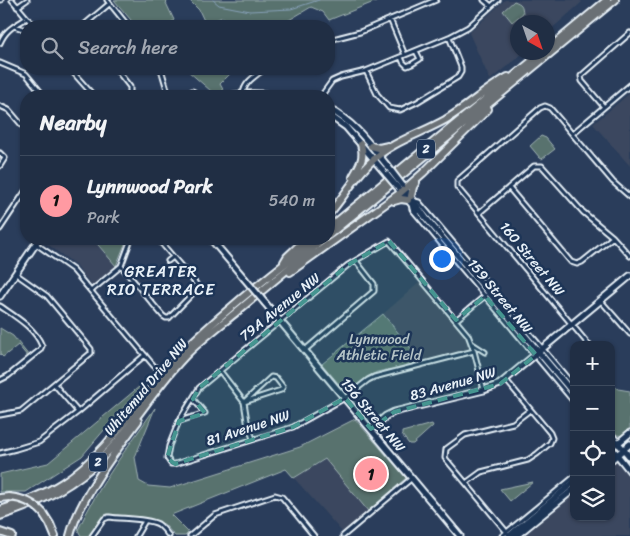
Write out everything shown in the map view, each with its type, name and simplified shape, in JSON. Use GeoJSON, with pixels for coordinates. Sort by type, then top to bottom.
{"type":"FeatureCollection","features":[{"type":"Feature","properties":{"kind":"highway"},"geometry":{"type":"LineString","coordinates":[[555,43],[606,0]]}},
{"type":"Feature","properties":{"kind":"highway","name":"2"},"geometry":{"type":"LineString","coordinates":[[335,230],[615,0]]}},
{"type":"Feature","properties":{"kind":"highway","name":"2"},"geometry":{"type":"LineString","coordinates":[[335,223],[533,60]]}},
{"type":"Feature","properties":{"kind":"highway"},"geometry":{"type":"LineString","coordinates":[[335,206],[359,175],[376,157],[392,145],[444,120],[522,69]]}},
{"type":"Feature","properties":{"kind":"highway"},"geometry":{"type":"LineString","coordinates":[[335,240],[388,203],[401,198],[411,200],[415,183],[423,173],[484,113],[498,96]]}},
{"type":"Feature","properties":{"kind":"highway"},"geometry":{"type":"LineString","coordinates":[[337,204],[361,162],[363,152],[361,144]]}},
{"type":"Feature","properties":{"kind":"highway"},"geometry":{"type":"LineString","coordinates":[[371,146],[379,148],[392,145]]}},
{"type":"Feature","properties":{"kind":"highway"},"geometry":{"type":"LineString","coordinates":[[388,203],[401,188],[423,173]]}},
{"type":"Feature","properties":{"kind":"highway"},"geometry":{"type":"LineString","coordinates":[[283,266],[287,257],[300,245]]}},
{"type":"Feature","properties":{"kind":"highway","name":"Whitemud Drive NW"},"geometry":{"type":"LineString","coordinates":[[0,510],[26,502],[46,492],[83,468],[109,442],[162,375],[195,339],[309,245]]}},
{"type":"Feature","properties":{"kind":"highway","name":"Whitemud Drive NW"},"geometry":{"type":"LineString","coordinates":[[0,516],[48,497],[75,481],[87,471],[114,445],[169,374],[188,353],[317,245]]}},
{"type":"Feature","properties":{"kind":"highway"},"geometry":{"type":"LineString","coordinates":[[281,274],[290,272],[328,245]]}},
{"type":"Feature","properties":{"kind":"highway"},"geometry":{"type":"LineString","coordinates":[[70,536],[89,493],[137,422],[167,384],[169,374]]}},
{"type":"Feature","properties":{"kind":"highway"},"geometry":{"type":"LineString","coordinates":[[0,498],[8,497],[28,502],[37,507],[50,524],[55,536]]}},
{"type":"Feature","properties":{"kind":"highway"},"geometry":{"type":"LineString","coordinates":[[0,532],[12,536]]}},
{"type":"Feature","properties":{"kind":"street"},"geometry":{"type":"LineString","coordinates":[[12,0],[27,18],[24,20]]}},
{"type":"Feature","properties":{"kind":"street"},"geometry":{"type":"LineString","coordinates":[[17,7],[27,0]]}},
{"type":"Feature","properties":{"kind":"street"},"geometry":{"type":"LineString","coordinates":[[335,39],[360,32],[436,0]]}},
{"type":"Feature","properties":{"kind":"street"},"geometry":{"type":"LineString","coordinates":[[484,0],[491,6]]}},
{"type":"Feature","properties":{"kind":"street"},"geometry":{"type":"LineString","coordinates":[[325,90],[332,81],[341,77],[366,71],[449,37],[468,26],[498,0]]}},
{"type":"Feature","properties":{"kind":"street"},"geometry":{"type":"LineString","coordinates":[[89,20],[108,2],[123,20]]}},
{"type":"Feature","properties":{"kind":"street"},"geometry":{"type":"LineString","coordinates":[[390,19],[403,56],[403,62],[407,66],[420,59],[416,50]]}},
{"type":"Feature","properties":{"kind":"street"},"geometry":{"type":"LineString","coordinates":[[0,43],[4,34],[20,22]]}},
{"type":"Feature","properties":{"kind":"street"},"geometry":{"type":"LineString","coordinates":[[13,26],[20,28]]}},
{"type":"Feature","properties":{"kind":"street"},"geometry":{"type":"LineString","coordinates":[[604,107],[582,81],[581,77],[583,73],[630,34]]}},
{"type":"Feature","properties":{"kind":"street"},"geometry":{"type":"LineString","coordinates":[[366,71],[377,94],[389,108],[400,110],[458,77],[461,67],[449,37]]}},
{"type":"Feature","properties":{"kind":"street"},"geometry":{"type":"LineString","coordinates":[[0,63],[20,71]]}},
{"type":"Feature","properties":{"kind":"street"},"geometry":{"type":"LineString","coordinates":[[27,75],[39,90]]}},
{"type":"Feature","properties":{"kind":"street"},"geometry":{"type":"LineString","coordinates":[[75,75],[89,90]]}},
{"type":"Feature","properties":{"kind":"street"},"geometry":{"type":"LineString","coordinates":[[121,75],[130,87],[130,90]]}},
{"type":"Feature","properties":{"kind":"street"},"geometry":{"type":"LineString","coordinates":[[163,75],[167,90]]}},
{"type":"Feature","properties":{"kind":"street"},"geometry":{"type":"LineString","coordinates":[[243,90],[246,84],[257,75]]}},
{"type":"Feature","properties":{"kind":"street"},"geometry":{"type":"LineString","coordinates":[[630,86],[572,134],[613,182],[630,197]]}},
{"type":"Feature","properties":{"kind":"street"},"geometry":{"type":"LineString","coordinates":[[0,106],[9,110],[20,123]]}},
{"type":"Feature","properties":{"kind":"street","name":"160 Street NW"},"geometry":{"type":"LineString","coordinates":[[572,134],[550,108],[545,106],[540,108],[458,180],[457,187],[586,341]]}},
{"type":"Feature","properties":{"kind":"street","name":"159 Street NW"},"geometry":{"type":"LineString","coordinates":[[335,112],[350,122],[371,146],[376,157]]}},
{"type":"Feature","properties":{"kind":"street","name":"159 Street NW"},"geometry":{"type":"LineString","coordinates":[[335,119],[346,127],[376,157],[487,294]]}},
{"type":"Feature","properties":{"kind":"street"},"geometry":{"type":"LineString","coordinates":[[0,153],[5,158],[0,166]]}},
{"type":"Feature","properties":{"kind":"street"},"geometry":{"type":"LineString","coordinates":[[478,213],[534,166],[542,166],[583,212],[613,236],[630,256]]}},
{"type":"Feature","properties":{"kind":"street"},"geometry":{"type":"LineString","coordinates":[[509,188],[571,262],[577,264],[582,262],[613,236]]}},
{"type":"Feature","properties":{"kind":"street"},"geometry":{"type":"LineString","coordinates":[[0,229],[20,199]]}},
{"type":"Feature","properties":{"kind":"street","name":"159 Street NW"},"geometry":{"type":"LineString","coordinates":[[411,200],[412,209],[539,352],[570,382]]}},
{"type":"Feature","properties":{"kind":"street","name":"159 Street NW"},"geometry":{"type":"LineString","coordinates":[[411,200],[419,202],[570,389]]}},
{"type":"Feature","properties":{"kind":"street","name":"79A Avenue NW"},"geometry":{"type":"LineString","coordinates":[[167,458],[180,421],[199,388],[348,266],[389,241],[456,320]]}},
{"type":"Feature","properties":{"kind":"street"},"geometry":{"type":"LineString","coordinates":[[0,296],[35,245]]}},
{"type":"Feature","properties":{"kind":"street"},"geometry":{"type":"LineString","coordinates":[[37,245],[73,269],[154,366]]}},
{"type":"Feature","properties":{"kind":"street"},"geometry":{"type":"LineString","coordinates":[[91,292],[120,266],[129,245]]}},
{"type":"Feature","properties":{"kind":"street"},"geometry":{"type":"LineString","coordinates":[[120,266],[162,316],[169,318],[197,290],[197,285],[163,245]]}},
{"type":"Feature","properties":{"kind":"street","name":"156 Street NW"},"geometry":{"type":"LineString","coordinates":[[217,245],[460,536]]}},
{"type":"Feature","properties":{"kind":"street"},"geometry":{"type":"LineString","coordinates":[[168,261],[173,257]]}},
{"type":"Feature","properties":{"kind":"street"},"geometry":{"type":"LineString","coordinates":[[305,350],[374,291],[374,284],[356,261]]}},
{"type":"Feature","properties":{"kind":"street"},"geometry":{"type":"LineString","coordinates":[[0,416],[21,411],[91,353],[92,349],[47,296],[16,274]]}},
{"type":"Feature","properties":{"kind":"street","name":"83 Avenue NW"},"geometry":{"type":"LineString","coordinates":[[371,429],[386,416],[394,412],[484,390],[500,384],[630,276]]}},
{"type":"Feature","properties":{"kind":"street"},"geometry":{"type":"LineString","coordinates":[[484,390],[471,342],[456,320],[487,294]]}},
{"type":"Feature","properties":{"kind":"street"},"geometry":{"type":"LineString","coordinates":[[601,300],[629,332]]}},
{"type":"Feature","properties":{"kind":"street"},"geometry":{"type":"LineString","coordinates":[[0,306],[25,323],[42,346],[40,350],[6,378],[0,380]]}},
{"type":"Feature","properties":{"kind":"street"},"geometry":{"type":"LineString","coordinates":[[471,342],[485,352]]}},
{"type":"Feature","properties":{"kind":"street","name":"81 Avenue NW"},"geometry":{"type":"LineString","coordinates":[[167,458],[171,464],[175,464],[293,427],[345,398],[374,377],[474,351]]}},
{"type":"Feature","properties":{"kind":"street","name":"159 Street NW"},"geometry":{"type":"LineString","coordinates":[[539,352],[570,396]]}},
{"type":"Feature","properties":{"kind":"street"},"geometry":{"type":"LineString","coordinates":[[0,453],[39,442],[145,356]]}},
{"type":"Feature","properties":{"kind":"street"},"geometry":{"type":"LineString","coordinates":[[220,371],[244,402],[247,421],[253,439]]}},
{"type":"Feature","properties":{"kind":"street"},"geometry":{"type":"LineString","coordinates":[[271,378],[276,378],[283,387],[281,390],[244,402],[271,378]]}},
{"type":"Feature","properties":{"kind":"street"},"geometry":{"type":"LineString","coordinates":[[466,483],[481,472],[528,460],[544,449],[552,438],[550,433],[506,380]]}},
{"type":"Feature","properties":{"kind":"street"},"geometry":{"type":"LineString","coordinates":[[54,384],[78,412]]}},
{"type":"Feature","properties":{"kind":"street"},"geometry":{"type":"LineString","coordinates":[[180,421],[204,413],[192,399]]}},
{"type":"Feature","properties":{"kind":"street"},"geometry":{"type":"LineString","coordinates":[[509,535],[444,458],[446,449],[465,435],[513,423],[530,410]]}},
{"type":"Feature","properties":{"kind":"street"},"geometry":{"type":"LineString","coordinates":[[615,447],[630,433]]}},
{"type":"Feature","properties":{"kind":"street"},"geometry":{"type":"LineString","coordinates":[[615,440],[630,457]]}},
{"type":"Feature","properties":{"kind":"street"},"geometry":{"type":"LineString","coordinates":[[615,450],[624,449],[630,444]]}},
{"type":"Feature","properties":{"kind":"street"},"geometry":{"type":"LineString","coordinates":[[615,452],[630,471]]}},
{"type":"Feature","properties":{"kind":"street"},"geometry":{"type":"LineString","coordinates":[[344,536],[412,478]]}},
{"type":"Feature","properties":{"kind":"street"},"geometry":{"type":"LineString","coordinates":[[509,535],[570,481]]}},
{"type":"Feature","properties":{"kind":"street"},"geometry":{"type":"LineString","coordinates":[[502,536],[509,535],[570,485]]}},
{"type":"Feature","properties":{"kind":"street"},"geometry":{"type":"LineString","coordinates":[[516,536],[570,492]]}},
{"type":"Feature","properties":{"kind":"street"},"geometry":{"type":"LineString","coordinates":[[190,536],[214,515],[275,495],[282,497],[314,536]]}},
{"type":"Feature","properties":{"kind":"street"},"geometry":{"type":"LineString","coordinates":[[92,536],[106,517],[145,521],[159,525],[169,536]]}},
{"type":"Feature","properties":{"kind":"street"},"geometry":{"type":"LineString","coordinates":[[136,536],[145,521]]}},
{"type":"Feature","properties":{"kind":"highlighted area"},"geometry":{"type":"Polygon","coordinates":[[[389,241],[456,320],[485,296],[536,355],[500,384],[394,412],[371,429],[345,398],[293,427],[175,464],[167,458],[179,421],[205,413],[193,399],[199,388],[348,265],[389,241]]]}},
{"type":"Feature","properties":{"kind":"shaded area"},"geometry":{"type":"Polygon","coordinates":[[[505,0],[580,0],[582,2],[555,26],[555,15],[510,15],[510,60],[514,60],[490,80],[469,33],[505,0]]]}},
{"type":"Feature","properties":{"kind":"shaded area"},"geometry":{"type":"Polygon","coordinates":[[[630,93],[630,166],[593,124],[630,93]]]}},
{"type":"Feature","properties":{"kind":"shaded area"},"geometry":{"type":"Polygon","coordinates":[[[48,245],[97,245],[116,266],[92,286],[76,265],[48,245]]]}},
{"type":"Feature","properties":{"kind":"shaded area"},"geometry":{"type":"Polygon","coordinates":[[[420,282],[465,335],[470,350],[422,362],[383,314],[420,282]]]}},
{"type":"Feature","properties":{"kind":"shaded area"},"geometry":{"type":"Polygon","coordinates":[[[326,459],[368,511],[343,533],[294,478],[326,459]]]}},
{"type":"Feature","properties":{"kind":"shaded area"},"geometry":{"type":"Polygon","coordinates":[[[618,460],[630,473],[630,536],[523,536],[570,497],[570,521],[615,521],[615,461],[618,460]]]}},
{"type":"Feature","properties":{"kind":"green space"},"geometry":{"type":"Polygon","coordinates":[[[114,0],[169,0],[166,3],[174,20],[131,20],[114,0]]]}},
{"type":"Feature","properties":{"kind":"green space"},"geometry":{"type":"Polygon","coordinates":[[[189,0],[379,0],[329,20],[323,12],[311,7],[289,20],[227,20],[222,17],[216,20],[204,20],[199,10],[189,0]]]}},
{"type":"Feature","properties":{"kind":"green space"},"geometry":{"type":"Polygon","coordinates":[[[514,1],[521,5],[523,13],[521,15],[510,15],[510,20],[503,11],[514,1]]]}},
{"type":"Feature","properties":{"kind":"green space"},"geometry":{"type":"Polygon","coordinates":[[[193,75],[229,75],[220,84],[223,90],[210,90],[193,75]]]}},
{"type":"Feature","properties":{"kind":"green space"},"geometry":{"type":"Polygon","coordinates":[[[541,136],[546,138],[555,149],[542,159],[530,146],[541,136]]]}},
{"type":"Feature","properties":{"kind":"green space"},"geometry":{"type":"Polygon","coordinates":[[[98,245],[125,245],[116,266],[98,245]]]}},
{"type":"Feature","properties":{"kind":"green space","name":"Lynnwood Athletic Field"},"geometry":{"type":"Polygon","coordinates":[[[383,314],[422,362],[377,372],[367,377],[349,392],[345,391],[322,364],[383,314]]]}},
{"type":"Feature","properties":{"kind":"green space"},"geometry":{"type":"Polygon","coordinates":[[[0,328],[13,336],[28,357],[18,345],[3,357],[0,354],[0,328]]]}},
{"type":"Feature","properties":{"kind":"green space"},"geometry":{"type":"Polygon","coordinates":[[[146,381],[82,456],[26,492],[0,492],[0,474],[48,463],[146,381]]]}},
{"type":"Feature","properties":{"kind":"green space"},"geometry":{"type":"Polygon","coordinates":[[[615,387],[630,391],[630,431],[625,436],[617,435],[615,433],[615,387]]]}},
{"type":"Feature","properties":{"kind":"green space"},"geometry":{"type":"Polygon","coordinates":[[[155,408],[135,457],[139,481],[148,486],[170,488],[300,447],[355,419],[406,478],[368,511],[325,459],[294,478],[286,469],[171,515],[189,533],[185,536],[175,536],[164,524],[145,518],[107,514],[103,516],[89,536],[81,536],[78,530],[95,498],[155,408]]]}},
{"type":"Feature","properties":{"kind":"green space"},"geometry":{"type":"Polygon","coordinates":[[[432,424],[433,426],[413,444],[409,444],[402,435],[402,432],[432,424]]]}},
{"type":"Feature","properties":{"kind":"green space"},"geometry":{"type":"Polygon","coordinates":[[[533,482],[510,501],[500,489],[533,482]]]}},
{"type":"Feature","properties":{"kind":"waterway"},"geometry":{"type":"LineString","coordinates":[[213,0],[219,5],[250,11],[291,9],[319,0]]}},
{"type":"Feature","properties":{"kind":"place","name":"Lynnwood Park"},"geometry":{"type":"Point","coordinates":[371,474]}},
{"type":"Feature","properties":{"kind":"district","name":"GREATER RIO TERRACE"},"geometry":{"type":"Point","coordinates":[161,280]}}]}
